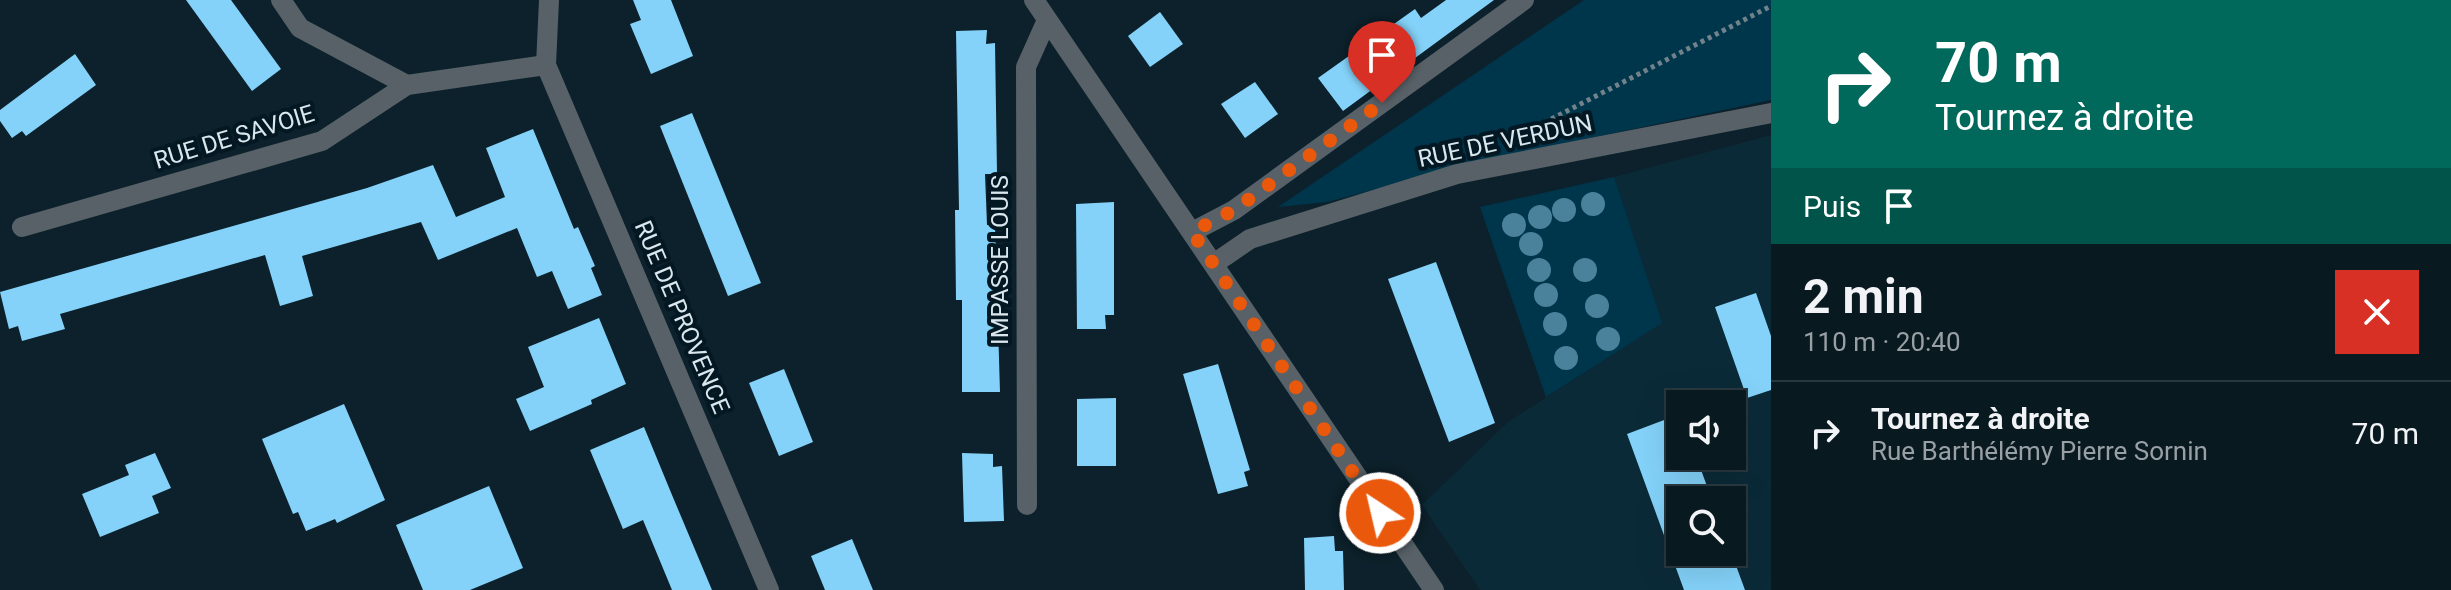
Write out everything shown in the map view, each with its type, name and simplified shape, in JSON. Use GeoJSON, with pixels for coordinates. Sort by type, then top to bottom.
{"type":"FeatureCollection","features":[{"type":"Feature","properties":{"kind":"street"},"geometry":{"type":"LineString","coordinates":[[281,0],[300,28],[407,85]]}},
{"type":"Feature","properties":{"kind":"street"},"geometry":{"type":"LineString","coordinates":[[546,65],[549,0]]}},
{"type":"Feature","properties":{"kind":"street"},"geometry":{"type":"LineString","coordinates":[[1034,0],[1215,263],[1326,435],[1434,590]]}},
{"type":"Feature","properties":{"kind":"street"},"geometry":{"type":"LineString","coordinates":[[1192,232],[1234,210],[1524,0]]}},
{"type":"Feature","properties":{"kind":"street","name":"IMPASSE LOUIS"},"geometry":{"type":"LineString","coordinates":[[1027,505],[1026,67],[1047,20]]}},
{"type":"Feature","properties":{"kind":"street","name":"RUE DE SAVOIE"},"geometry":{"type":"LineString","coordinates":[[22,227],[322,141],[407,85],[546,65]]}},
{"type":"Feature","properties":{"kind":"street","name":"RUE DE PROVENCE"},"geometry":{"type":"LineString","coordinates":[[546,65],[769,590]]}},
{"type":"Feature","properties":{"kind":"street","name":"RUE DE VERDUN"},"geometry":{"type":"LineString","coordinates":[[1215,263],[1250,239],[1457,174],[1771,113]]}},
{"type":"Feature","properties":{"kind":"path"},"geometry":{"type":"LineString","coordinates":[[1524,134],[1771,6]]}},
{"type":"Feature","properties":{"kind":"shaded area"},"geometry":{"type":"Polygon","coordinates":[[[1584,0],[1771,0],[1771,100],[1491,159],[1327,202],[1278,207],[1584,0]]]}},
{"type":"Feature","properties":{"kind":"shaded area"},"geometry":{"type":"Polygon","coordinates":[[[1771,135],[1771,590],[1480,590],[1422,505],[1508,422],[1661,323],[1614,177],[1771,135]]]}},
{"type":"Feature","properties":{"kind":"shaded area"},"geometry":{"type":"Polygon","coordinates":[[[1614,177],[1662,323],[1546,397],[1480,207],[1614,177]]]}},
{"type":"Feature","properties":{"kind":"building"},"geometry":{"type":"Polygon","coordinates":[[[186,0],[231,0],[281,69],[252,91],[186,0]]]}},
{"type":"Feature","properties":{"kind":"building"},"geometry":{"type":"Polygon","coordinates":[[[633,0],[671,0],[693,56],[651,74],[630,24],[641,20],[633,0]]]}},
{"type":"Feature","properties":{"kind":"building"},"geometry":{"type":"Polygon","coordinates":[[[1446,0],[1494,0],[1343,111],[1318,78],[1415,9],[1421,18],[1446,0]]]}},
{"type":"Feature","properties":{"kind":"building"},"geometry":{"type":"Polygon","coordinates":[[[1160,12],[1183,44],[1150,67],[1128,36],[1160,12]]]}},
{"type":"Feature","properties":{"kind":"building"},"geometry":{"type":"Polygon","coordinates":[[[987,30],[986,44],[995,43],[997,174],[985,174],[987,225],[995,225],[1000,392],[962,392],[962,300],[956,300],[955,210],[959,210],[956,31],[987,30]]]}},
{"type":"Feature","properties":{"kind":"building"},"geometry":{"type":"Polygon","coordinates":[[[75,54],[96,85],[26,136],[22,131],[12,138],[0,121],[0,110],[75,54]]]}},
{"type":"Feature","properties":{"kind":"building"},"geometry":{"type":"Polygon","coordinates":[[[1255,82],[1278,114],[1245,138],[1221,104],[1255,82]]]}},
{"type":"Feature","properties":{"kind":"building"},"geometry":{"type":"Polygon","coordinates":[[[692,113],[761,283],[728,296],[660,126],[692,113]]]}},
{"type":"Feature","properties":{"kind":"building"},"geometry":{"type":"Polygon","coordinates":[[[533,129],[574,229],[578,227],[595,266],[591,268],[602,295],[568,309],[552,271],[537,277],[517,228],[438,260],[421,222],[302,256],[313,296],[280,306],[265,255],[60,314],[65,329],[22,341],[18,326],[9,329],[0,292],[367,188],[433,165],[456,217],[505,197],[486,148],[533,129]]]}},
{"type":"Feature","properties":{"kind":"building"},"geometry":{"type":"Polygon","coordinates":[[[1114,202],[1114,315],[1105,315],[1106,329],[1077,329],[1076,204],[1114,202]]]}},
{"type":"Feature","properties":{"kind":"building"},"geometry":{"type":"Polygon","coordinates":[[[1436,262],[1495,423],[1449,442],[1388,279],[1436,262]]]}},
{"type":"Feature","properties":{"kind":"building"},"geometry":{"type":"Polygon","coordinates":[[[1756,293],[1771,336],[1771,390],[1747,398],[1715,307],[1756,293]]]}},
{"type":"Feature","properties":{"kind":"building"},"geometry":{"type":"Polygon","coordinates":[[[599,318],[626,384],[591,400],[592,404],[530,431],[516,399],[544,387],[528,347],[599,318]]]}},
{"type":"Feature","properties":{"kind":"building"},"geometry":{"type":"Polygon","coordinates":[[[1218,364],[1250,470],[1244,472],[1248,486],[1218,494],[1183,374],[1218,364]]]}},
{"type":"Feature","properties":{"kind":"building"},"geometry":{"type":"Polygon","coordinates":[[[784,369],[813,442],[779,456],[749,383],[784,369]]]}},
{"type":"Feature","properties":{"kind":"building"},"geometry":{"type":"Polygon","coordinates":[[[1116,398],[1116,466],[1077,466],[1077,399],[1116,398]]]}},
{"type":"Feature","properties":{"kind":"building"},"geometry":{"type":"Polygon","coordinates":[[[344,404],[385,500],[337,523],[335,519],[306,531],[298,512],[293,514],[262,439],[344,404]]]}},
{"type":"Feature","properties":{"kind":"building"},"geometry":{"type":"Polygon","coordinates":[[[1666,419],[1666,470],[1701,470],[1707,486],[1666,486],[1666,541],[1627,434],[1666,419]]]}},
{"type":"Feature","properties":{"kind":"building"},"geometry":{"type":"Polygon","coordinates":[[[644,427],[712,590],[672,590],[643,520],[623,529],[590,450],[644,427]]]}},
{"type":"Feature","properties":{"kind":"building"},"geometry":{"type":"Polygon","coordinates":[[[155,453],[171,488],[152,496],[159,513],[100,537],[82,494],[129,475],[125,465],[155,453]]]}},
{"type":"Feature","properties":{"kind":"building"},"geometry":{"type":"Polygon","coordinates":[[[962,453],[993,454],[993,467],[1002,466],[1004,521],[964,522],[962,453]]]}},
{"type":"Feature","properties":{"kind":"building"},"geometry":{"type":"Polygon","coordinates":[[[489,486],[523,568],[470,590],[423,590],[396,525],[489,486]]]}},
{"type":"Feature","properties":{"kind":"building"},"geometry":{"type":"Polygon","coordinates":[[[1334,536],[1335,551],[1343,551],[1344,590],[1305,590],[1304,538],[1334,536]]]}},
{"type":"Feature","properties":{"kind":"building"},"geometry":{"type":"Polygon","coordinates":[[[852,539],[873,590],[825,590],[811,556],[852,539]]]}},
{"type":"Feature","properties":{"kind":"building"},"geometry":{"type":"Polygon","coordinates":[[[1675,566],[1736,566],[1745,590],[1684,590],[1675,566]]]}},
{"type":"Feature","properties":{"kind":"route"},"geometry":{"type":"LineString","coordinates":[[1380,513],[1192,232],[1234,210],[1382,103]]}}]}
